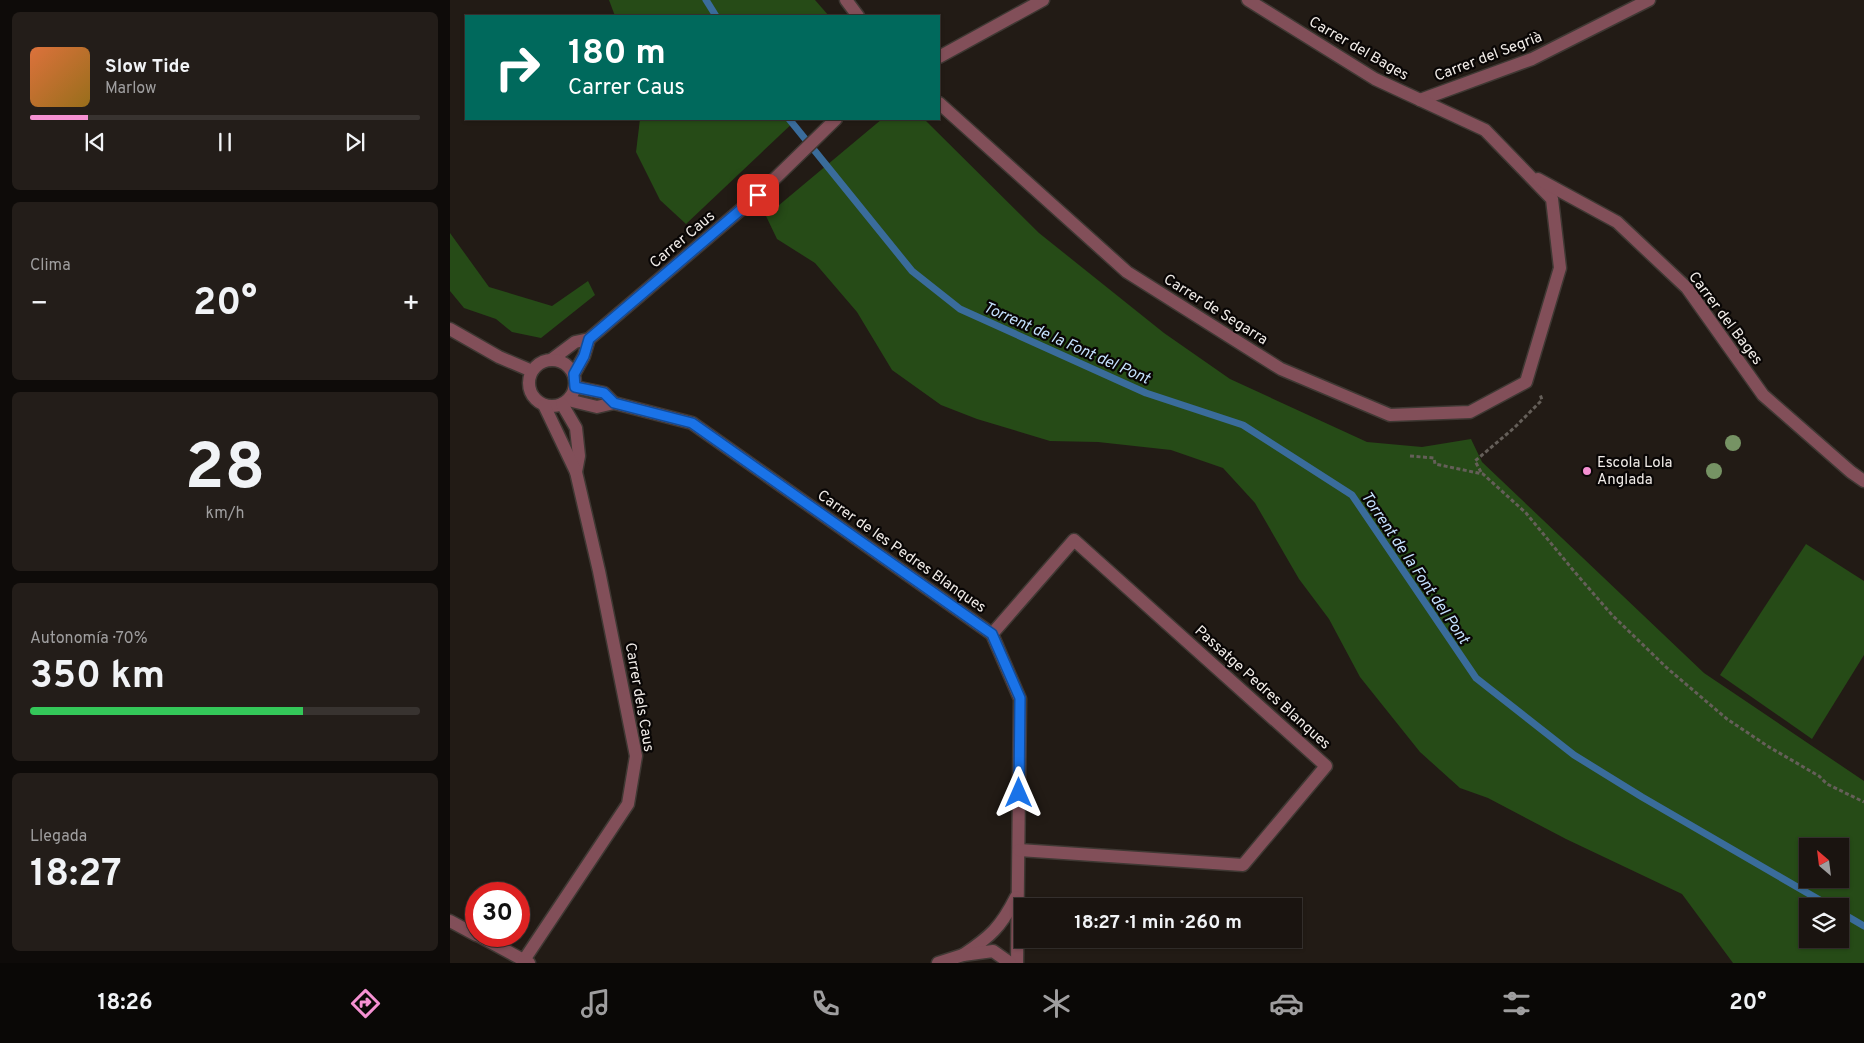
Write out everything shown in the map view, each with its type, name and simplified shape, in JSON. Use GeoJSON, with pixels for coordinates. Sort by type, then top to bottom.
{"type":"FeatureCollection","features":[{"type":"Feature","properties":{"kind":"street"},"geometry":{"type":"LineString","coordinates":[[846,0],[857,15]]}},
{"type":"Feature","properties":{"kind":"street"},"geometry":{"type":"LineString","coordinates":[[940,56],[1043,0]]}},
{"type":"Feature","properties":{"kind":"street","name":"Carrer del Bages"},"geometry":{"type":"LineString","coordinates":[[1248,0],[1375,79],[1485,130],[1552,199],[1560,268],[1526,382]]}},
{"type":"Feature","properties":{"kind":"street","name":"Carrer del Segrià"},"geometry":{"type":"LineString","coordinates":[[1420,100],[1532,59],[1648,0]]}},
{"type":"Feature","properties":{"kind":"street","name":"Carrer de Segarra"},"geometry":{"type":"LineString","coordinates":[[940,104],[1127,272],[1281,369],[1390,414],[1470,412],[1526,382]]}},
{"type":"Feature","properties":{"kind":"street","name":"Carrer Caus"},"geometry":{"type":"LineString","coordinates":[[551,360],[575,342],[589,339],[758,195],[835,120]]}},
{"type":"Feature","properties":{"kind":"street","name":"Carrer del Bages"},"geometry":{"type":"LineString","coordinates":[[1526,173],[1617,222],[1687,288],[1763,395],[1851,472],[1864,481]]}},
{"type":"Feature","properties":{"kind":"street"},"geometry":{"type":"LineString","coordinates":[[450,329],[499,357],[532,371]]}},
{"type":"Feature","properties":{"kind":"street","name":"Carrer Caus"},"geometry":{"type":"LineString","coordinates":[[574,374],[584,356],[589,339]]}},
{"type":"Feature","properties":{"kind":"street"},"geometry":{"type":"LineString","coordinates":[[544,405],[565,402],[575,387],[574,374],[564,363],[551,360],[540,363],[532,371],[529,380],[530,391],[535,400],[544,405],[576,472]]}},
{"type":"Feature","properties":{"kind":"street","name":"Carrer de les Pedres Blanques"},"geometry":{"type":"LineString","coordinates":[[575,387],[604,393],[614,403],[692,423],[992,634],[1020,698],[1017,963]]}},
{"type":"Feature","properties":{"kind":"street"},"geometry":{"type":"LineString","coordinates":[[565,402],[576,428],[579,456],[576,472]]}},
{"type":"Feature","properties":{"kind":"street","name":"Carrer de les Pedres Blanques"},"geometry":{"type":"LineString","coordinates":[[565,402],[597,408],[614,403]]}},
{"type":"Feature","properties":{"kind":"street","name":"Carrer dels Caus"},"geometry":{"type":"LineString","coordinates":[[526,962],[628,804],[636,756],[599,570],[576,472]]}},
{"type":"Feature","properties":{"kind":"street","name":"Passatge Pedres Blanques"},"geometry":{"type":"LineString","coordinates":[[992,634],[1074,540],[1326,766],[1243,865],[1018,850]]}},
{"type":"Feature","properties":{"kind":"street","name":"Carrer de les Pedres Blanques"},"geometry":{"type":"LineString","coordinates":[[963,955],[988,938],[1008,914],[1018,894]]}},
{"type":"Feature","properties":{"kind":"street"},"geometry":{"type":"LineString","coordinates":[[450,921],[465,929]]}},
{"type":"Feature","properties":{"kind":"street"},"geometry":{"type":"LineString","coordinates":[[498,947],[526,962]]}},
{"type":"Feature","properties":{"kind":"street"},"geometry":{"type":"LineString","coordinates":[[938,963],[963,955],[993,951],[1010,963]]}},
{"type":"Feature","properties":{"kind":"path"},"geometry":{"type":"LineString","coordinates":[[1539,390],[1542,400],[1514,428],[1476,461],[1479,470],[1526,513],[1612,615],[1667,668],[1727,719],[1769,748],[1819,776],[1827,784],[1864,802]]}},
{"type":"Feature","properties":{"kind":"path"},"geometry":{"type":"LineString","coordinates":[[1410,456],[1434,458],[1435,464],[1483,474]]}},
{"type":"Feature","properties":{"kind":"green space"},"geometry":{"type":"Polygon","coordinates":[[[609,0],[815,0],[828,15],[615,15],[609,0]]]}},
{"type":"Feature","properties":{"kind":"green space"},"geometry":{"type":"Polygon","coordinates":[[[640,120],[796,120],[686,224],[660,200],[636,152],[640,120]]]}},
{"type":"Feature","properties":{"kind":"green space"},"geometry":{"type":"Polygon","coordinates":[[[881,120],[925,120],[1039,233],[1164,333],[1230,379],[1367,442],[1422,447],[1471,439],[1482,462],[1704,673],[1864,781],[1864,963],[1733,963],[1682,894],[1566,839],[1488,798],[1460,788],[1420,752],[1360,677],[1329,619],[1299,579],[1255,503],[1223,468],[1171,450],[1098,442],[1050,441],[977,419],[941,405],[892,370],[857,312],[815,263],[777,239],[766,216],[881,120]]]}},
{"type":"Feature","properties":{"kind":"green space"},"geometry":{"type":"Polygon","coordinates":[[[450,233],[489,287],[552,306],[588,281],[595,295],[541,338],[512,332],[496,319],[464,308],[450,291],[450,233]]]}},
{"type":"Feature","properties":{"kind":"green space"},"geometry":{"type":"Polygon","coordinates":[[[1806,544],[1864,581],[1864,655],[1812,739],[1720,675],[1806,544]]]}},
{"type":"Feature","properties":{"kind":"waterway","name":"Torrent de la Font del Pont"},"geometry":{"type":"LineString","coordinates":[[706,0],[715,15]]}},
{"type":"Feature","properties":{"kind":"waterway","name":"Torrent de la Font del Pont"},"geometry":{"type":"LineString","coordinates":[[790,120],[912,271],[960,309],[1146,393],[1243,425],[1352,495],[1476,678],[1574,755],[1642,797],[1816,898]]}},
{"type":"Feature","properties":{"kind":"waterway","name":"Torrent de la Font del Pont"},"geometry":{"type":"LineString","coordinates":[[1849,917],[1864,926]]}},
{"type":"Feature","properties":{"kind":"place","name":"Escola Lola Anglada"},"geometry":{"type":"Point","coordinates":[1587,471]}},
{"type":"Feature","properties":{"kind":"route"},"geometry":{"type":"LineString","coordinates":[[758,195],[589,339],[584,356],[574,374],[575,387],[604,393],[614,403],[692,423],[992,634],[1020,698],[1019,793]]}}]}
